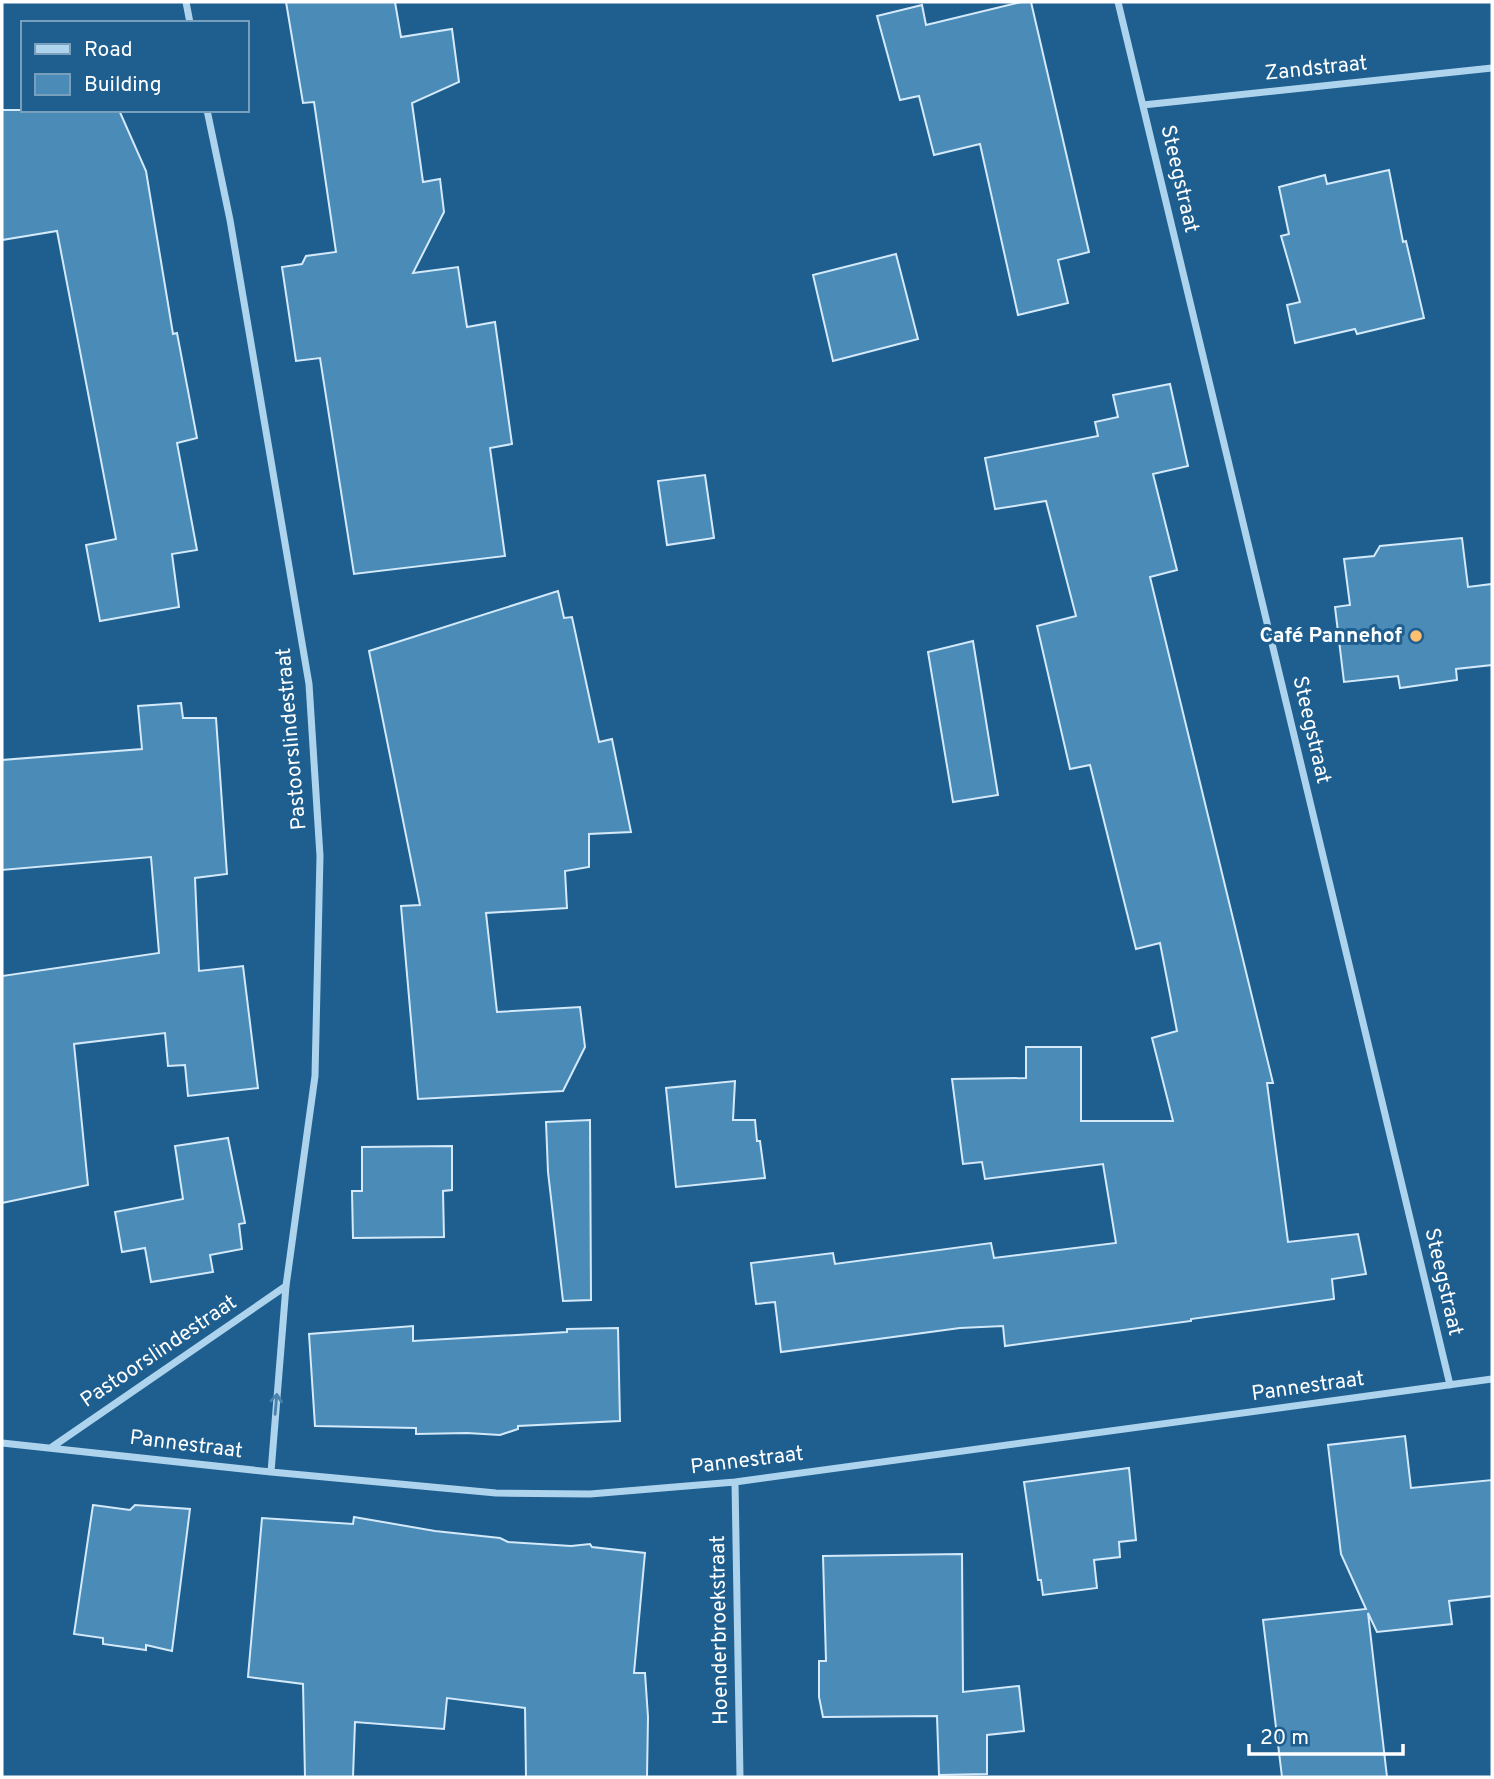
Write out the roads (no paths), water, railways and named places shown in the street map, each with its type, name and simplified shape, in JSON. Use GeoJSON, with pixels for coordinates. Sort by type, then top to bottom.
{"type":"FeatureCollection","features":[{"type":"Feature","properties":{"kind":"street"},"geometry":{"type":"LineString","coordinates":[[186,2],[190,21]]}},
{"type":"Feature","properties":{"kind":"street","name":"Steegstraat"},"geometry":{"type":"LineString","coordinates":[[1118,2],[1450,1385]]}},
{"type":"Feature","properties":{"kind":"street","name":"Zandstraat"},"geometry":{"type":"LineString","coordinates":[[1143,105],[1492,68]]}},
{"type":"Feature","properties":{"kind":"street","name":"Pastoorslindestraat"},"geometry":{"type":"LineString","coordinates":[[208,112],[230,220],[309,684],[320,856],[315,1076],[286,1286],[271,1472]]}},
{"type":"Feature","properties":{"kind":"street","name":"Pastoorslindestraat"},"geometry":{"type":"LineString","coordinates":[[52,1447],[286,1286]]}},
{"type":"Feature","properties":{"kind":"street","name":"Pannestraat"},"geometry":{"type":"LineString","coordinates":[[2,1443],[496,1493],[590,1494],[735,1482],[1492,1379]]}},
{"type":"Feature","properties":{"kind":"street","name":"Hoenderbroekstraat"},"geometry":{"type":"LineString","coordinates":[[735,1482],[740,1777]]}},
{"type":"Feature","properties":{"kind":"place","name":"Café Pannehof"},"geometry":{"type":"Point","coordinates":[1416,636]}}]}
